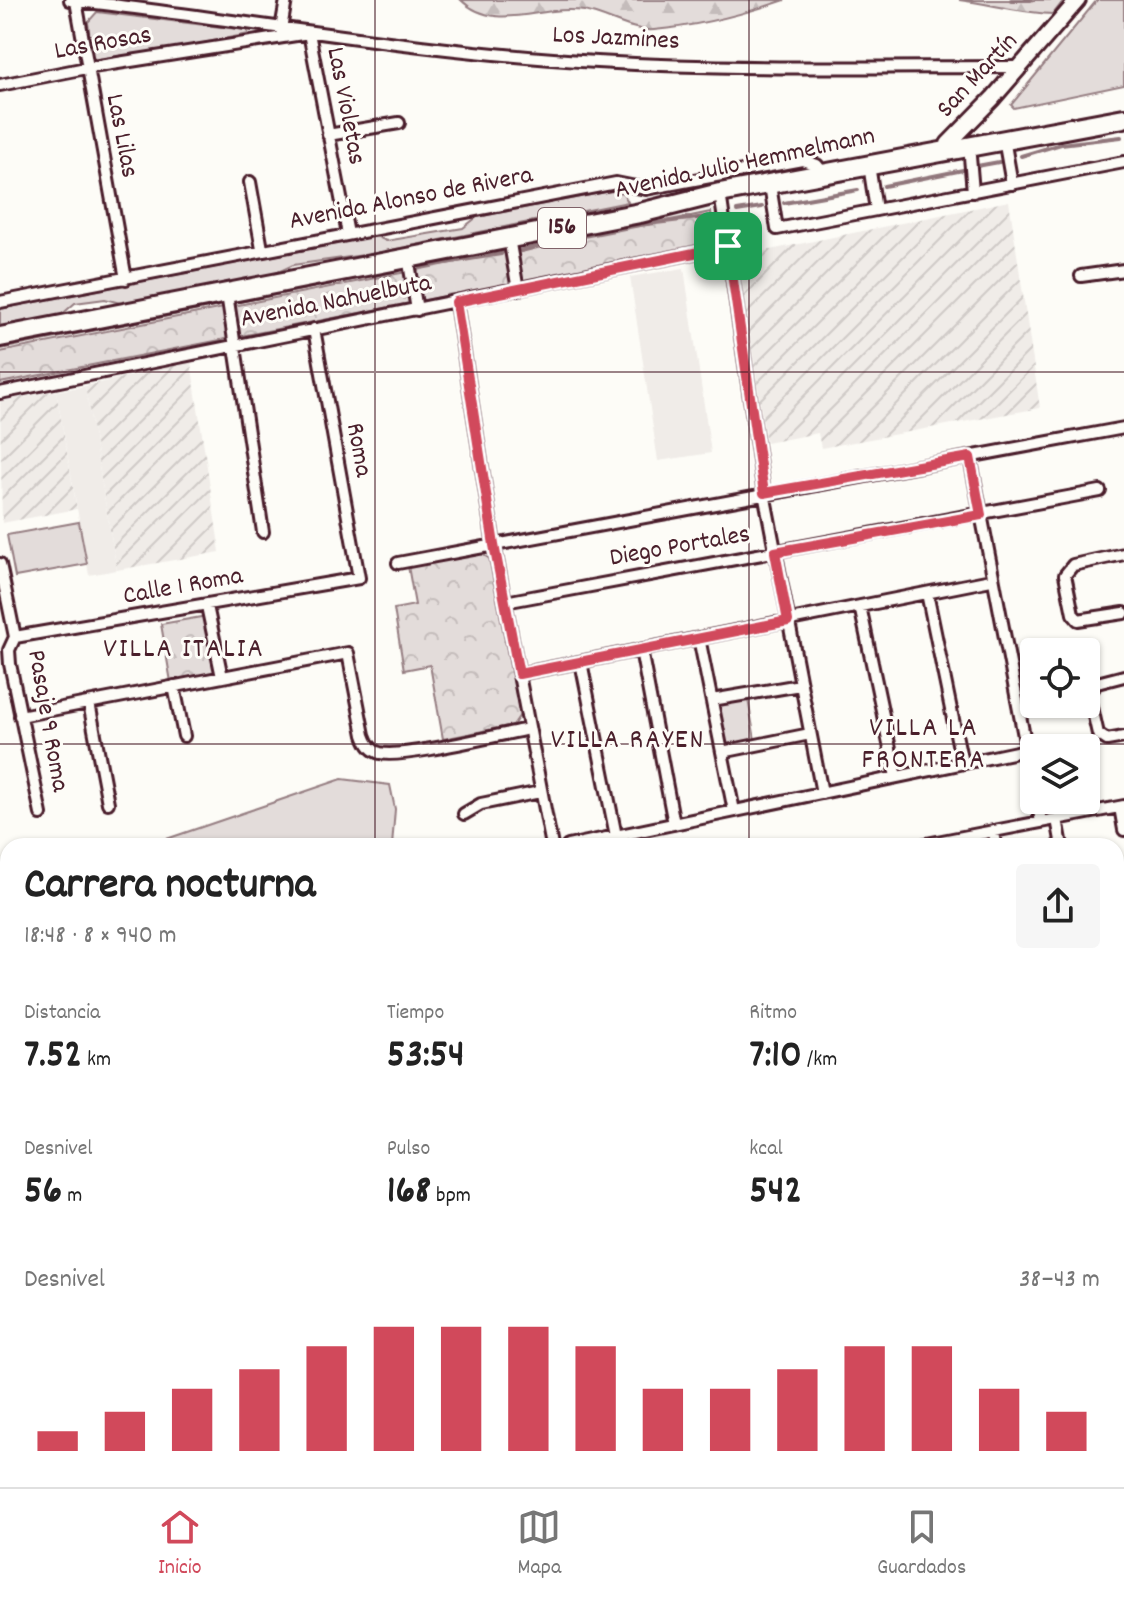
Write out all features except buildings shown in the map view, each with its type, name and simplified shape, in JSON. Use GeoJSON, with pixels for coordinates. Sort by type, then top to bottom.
{"type":"FeatureCollection","features":[{"type":"Feature","properties":{"kind":"highway","name":"Avenida Julio Hemmelmann"},"geometry":{"type":"LineString","coordinates":[[0,337],[509,238],[720,193],[825,175],[948,148],[1124,118]]}},
{"type":"Feature","properties":{"kind":"street","name":"Los Jazmines"},"geometry":{"type":"LineString","coordinates":[[70,0],[309,33],[596,62],[763,67],[1020,67]]}},
{"type":"Feature","properties":{"kind":"street"},"geometry":{"type":"LineString","coordinates":[[281,29],[286,0]]}},
{"type":"Feature","properties":{"kind":"street","name":"San Martín"},"geometry":{"type":"LineString","coordinates":[[948,148],[948,144],[1078,0]]}},
{"type":"Feature","properties":{"kind":"street","name":"Las Lilas"},"geometry":{"type":"LineString","coordinates":[[76,1],[126,279]]}},
{"type":"Feature","properties":{"kind":"street","name":"Las Rosas"},"geometry":{"type":"LineString","coordinates":[[0,85],[86,68],[309,33]]}},
{"type":"Feature","properties":{"kind":"street","name":"Las Violetas"},"geometry":{"type":"LineString","coordinates":[[309,33],[348,234]]}},
{"type":"Feature","properties":{"kind":"street"},"geometry":{"type":"LineString","coordinates":[[328,135],[399,123]]}},
{"type":"Feature","properties":{"kind":"street"},"geometry":{"type":"LineString","coordinates":[[1003,138],[1012,184]]}},
{"type":"Feature","properties":{"kind":"street"},"geometry":{"type":"LineString","coordinates":[[969,145],[973,192]]}},
{"type":"Feature","properties":{"kind":"street","name":"Avenida Alonso de Rivera"},"geometry":{"type":"LineString","coordinates":[[0,302],[616,183],[646,189],[802,160],[817,165],[825,175]]}},
{"type":"Feature","properties":{"kind":"street"},"geometry":{"type":"LineString","coordinates":[[770,185],[777,229],[1124,162]]}},
{"type":"Feature","properties":{"kind":"street"},"geometry":{"type":"LineString","coordinates":[[869,165],[876,210]]}},
{"type":"Feature","properties":{"kind":"street"},"geometry":{"type":"LineString","coordinates":[[250,182],[262,249]]}},
{"type":"Feature","properties":{"kind":"street"},"geometry":{"type":"LineString","coordinates":[[720,193],[764,493],[822,793]]}},
{"type":"Feature","properties":{"kind":"street"},"geometry":{"type":"LineString","coordinates":[[509,238],[518,290]]}},
{"type":"Feature","properties":{"kind":"street","name":"Avenida Nahuelbuta"},"geometry":{"type":"LineString","coordinates":[[0,393],[728,246]]}},
{"type":"Feature","properties":{"kind":"street"},"geometry":{"type":"LineString","coordinates":[[408,257],[417,310]]}},
{"type":"Feature","properties":{"kind":"street"},"geometry":{"type":"LineString","coordinates":[[1081,276],[1124,270]]}},
{"type":"Feature","properties":{"kind":"street"},"geometry":{"type":"LineString","coordinates":[[227,294],[263,532]]}},
{"type":"Feature","properties":{"kind":"street"},"geometry":{"type":"LineString","coordinates":[[456,302],[494,545],[550,838]]}},
{"type":"Feature","properties":{"kind":"street","name":"Roma"},"geometry":{"type":"LineString","coordinates":[[314,329],[359,578]]}},
{"type":"Feature","properties":{"kind":"street"},"geometry":{"type":"LineString","coordinates":[[398,563],[1124,428]]}},
{"type":"Feature","properties":{"kind":"street"},"geometry":{"type":"LineString","coordinates":[[970,457],[1023,734]]}},
{"type":"Feature","properties":{"kind":"street","name":"Diego Portales"},"geometry":{"type":"LineString","coordinates":[[505,602],[1100,491]]}},
{"type":"Feature","properties":{"kind":"street"},"geometry":{"type":"LineString","coordinates":[[1124,554],[1073,565],[1065,575],[1073,614],[1078,620],[1124,613]]}},
{"type":"Feature","properties":{"kind":"street","name":"Pasaje 9 Roma"},"geometry":{"type":"LineString","coordinates":[[0,564],[15,637],[9,650],[41,814]]}},
{"type":"Feature","properties":{"kind":"street","name":"Calle 1 Roma"},"geometry":{"type":"LineString","coordinates":[[15,637],[359,578]]}},
{"type":"Feature","properties":{"kind":"street"},"geometry":{"type":"LineString","coordinates":[[519,674],[991,580]]}},
{"type":"Feature","properties":{"kind":"street"},"geometry":{"type":"LineString","coordinates":[[927,593],[962,763]]}},
{"type":"Feature","properties":{"kind":"street"},"geometry":{"type":"LineString","coordinates":[[207,606],[222,677]]}},
{"type":"Feature","properties":{"kind":"street"},"geometry":{"type":"LineString","coordinates":[[860,606],[896,777]]}},
{"type":"Feature","properties":{"kind":"street"},"geometry":{"type":"LineString","coordinates":[[699,638],[734,811]]}},
{"type":"Feature","properties":{"kind":"street"},"geometry":{"type":"LineString","coordinates":[[641,650],[674,824]]}},
{"type":"Feature","properties":{"kind":"street"},"geometry":{"type":"LineString","coordinates":[[20,716],[348,653],[369,746],[386,754],[529,729]]}},
{"type":"Feature","properties":{"kind":"street"},"geometry":{"type":"LineString","coordinates":[[581,662],[616,836]]}},
{"type":"Feature","properties":{"kind":"street"},"geometry":{"type":"LineString","coordinates":[[1124,676],[1094,684],[1089,694],[1098,734],[1107,740],[1124,737]]}},
{"type":"Feature","properties":{"kind":"street"},"geometry":{"type":"LineString","coordinates":[[712,700],[800,685]]}},
{"type":"Feature","properties":{"kind":"street"},"geometry":{"type":"LineString","coordinates":[[174,686],[184,736]]}},
{"type":"Feature","properties":{"kind":"street"},"geometry":{"type":"LineString","coordinates":[[89,703],[108,803]]}},
{"type":"Feature","properties":{"kind":"street"},"geometry":{"type":"LineString","coordinates":[[722,752],[810,734]]}},
{"type":"Feature","properties":{"kind":"street"},"geometry":{"type":"LineString","coordinates":[[606,838],[1020,751]]}},
{"type":"Feature","properties":{"kind":"street"},"geometry":{"type":"LineString","coordinates":[[464,814],[481,804],[540,792]]}},
{"type":"Feature","properties":{"kind":"street"},"geometry":{"type":"LineString","coordinates":[[958,838],[1122,806],[1124,830]]}},
{"type":"Feature","properties":{"kind":"street"},"geometry":{"type":"LineString","coordinates":[[1040,814],[1041,822]]}},
{"type":"Feature","properties":{"kind":"street"},"geometry":{"type":"LineString","coordinates":[[1057,819],[1061,838]]}},
{"type":"Feature","properties":{"kind":"street"},"geometry":{"type":"LineString","coordinates":[[994,831],[995,838]]}},
{"type":"Feature","properties":{"kind":"shaded area"},"geometry":{"type":"Polygon","coordinates":[[[1009,201],[1040,408],[821,448],[818,433],[766,443],[736,257],[1009,201]]]}},
{"type":"Feature","properties":{"kind":"shaded area"},"geometry":{"type":"Polygon","coordinates":[[[684,268],[711,453],[658,461],[630,277],[684,268]]]}},
{"type":"Feature","properties":{"kind":"shaded area"},"geometry":{"type":"Polygon","coordinates":[[[191,362],[220,552],[117,570],[85,386],[191,362]]]}},
{"type":"Feature","properties":{"kind":"shaded area"},"geometry":{"type":"Polygon","coordinates":[[[85,386],[117,570],[89,575],[56,391],[85,386]]]}},
{"type":"Feature","properties":{"kind":"shaded area"},"geometry":{"type":"Polygon","coordinates":[[[56,391],[77,509],[2,523],[0,401],[56,391]]]}},
{"type":"Feature","properties":{"kind":"green space"},"geometry":{"type":"Polygon","coordinates":[[[461,0],[785,0],[721,19],[646,30],[584,11],[504,17],[489,15],[461,0]]]}},
{"type":"Feature","properties":{"kind":"green space"},"geometry":{"type":"Polygon","coordinates":[[[959,0],[1064,0],[1053,14],[959,0]]]}},
{"type":"Feature","properties":{"kind":"green space"},"geometry":{"type":"Polygon","coordinates":[[[1097,0],[1124,0],[1124,85],[1014,108],[1011,105],[1097,0]]]}},
{"type":"Feature","properties":{"kind":"green space"},"geometry":{"type":"Polygon","coordinates":[[[97,12],[246,30],[249,34],[99,63],[92,58],[88,22],[97,12]]]}},
{"type":"Feature","properties":{"kind":"green space"},"geometry":{"type":"Polygon","coordinates":[[[611,191],[623,193],[628,202],[371,254],[293,265],[276,273],[124,304],[105,299],[75,303],[60,316],[0,327],[0,309],[376,236],[386,241],[463,228],[477,217],[611,191]]]}},
{"type":"Feature","properties":{"kind":"green space"},"geometry":{"type":"Polygon","coordinates":[[[711,212],[717,243],[0,383],[0,352],[711,212]]]}},
{"type":"Feature","properties":{"kind":"green space"},"geometry":{"type":"Polygon","coordinates":[[[79,522],[87,564],[15,577],[7,535],[79,522]]]}},
{"type":"Feature","properties":{"kind":"green space"},"geometry":{"type":"Polygon","coordinates":[[[480,553],[490,559],[520,715],[513,725],[443,739],[430,665],[404,670],[394,609],[415,605],[408,566],[480,553]]]}},
{"type":"Feature","properties":{"kind":"green space"},"geometry":{"type":"Polygon","coordinates":[[[207,616],[216,674],[171,682],[161,624],[207,616]]]}},
{"type":"Feature","properties":{"kind":"green space"},"geometry":{"type":"Polygon","coordinates":[[[748,699],[755,740],[726,745],[718,705],[748,699]]]}},
{"type":"Feature","properties":{"kind":"green space"},"geometry":{"type":"Polygon","coordinates":[[[342,779],[390,785],[395,809],[393,838],[169,838],[342,779]]]}},
{"type":"Feature","properties":{"kind":"waterway"},"geometry":{"type":"LineString","coordinates":[[1011,0],[1031,0]]}},
{"type":"Feature","properties":{"kind":"waterway"},"geometry":{"type":"LineString","coordinates":[[1021,156],[1061,144],[1121,137]]}},
{"type":"Feature","properties":{"kind":"waterway"},"geometry":{"type":"LineString","coordinates":[[977,166],[999,162]]}},
{"type":"Feature","properties":{"kind":"waterway"},"geometry":{"type":"LineString","coordinates":[[884,186],[963,170]]}},
{"type":"Feature","properties":{"kind":"waterway"},"geometry":{"type":"LineString","coordinates":[[784,203],[858,190]]}},
{"type":"Feature","properties":{"kind":"waterway"},"geometry":{"type":"LineString","coordinates":[[737,211],[762,207]]}},
{"type":"Feature","properties":{"kind":"waterway"},"geometry":{"type":"LineString","coordinates":[[521,251],[613,228],[707,217]]}},
{"type":"Feature","properties":{"kind":"waterway"},"geometry":{"type":"LineString","coordinates":[[420,267],[501,254]]}},
{"type":"Feature","properties":{"kind":"waterway"},"geometry":{"type":"LineString","coordinates":[[239,301],[400,270]]}},
{"type":"Feature","properties":{"kind":"waterway"},"geometry":{"type":"LineString","coordinates":[[0,348],[219,305]]}},
{"type":"Feature","properties":{"kind":"district","name":"VILLA ITALIA"},"geometry":{"type":"Point","coordinates":[184,651]}},
{"type":"Feature","properties":{"kind":"district","name":"VILLA RAYEN"},"geometry":{"type":"Point","coordinates":[628,742]}},
{"type":"Feature","properties":{"kind":"district","name":"VILLA LA FRONTERA"},"geometry":{"type":"Point","coordinates":[924,746]}},
{"type":"Feature","properties":{"kind":"route"},"geometry":{"type":"LineString","coordinates":[[728,246],[764,493],[970,457],[981,515],[775,552],[788,621],[519,674],[494,545],[456,302],[728,246]]}}]}
